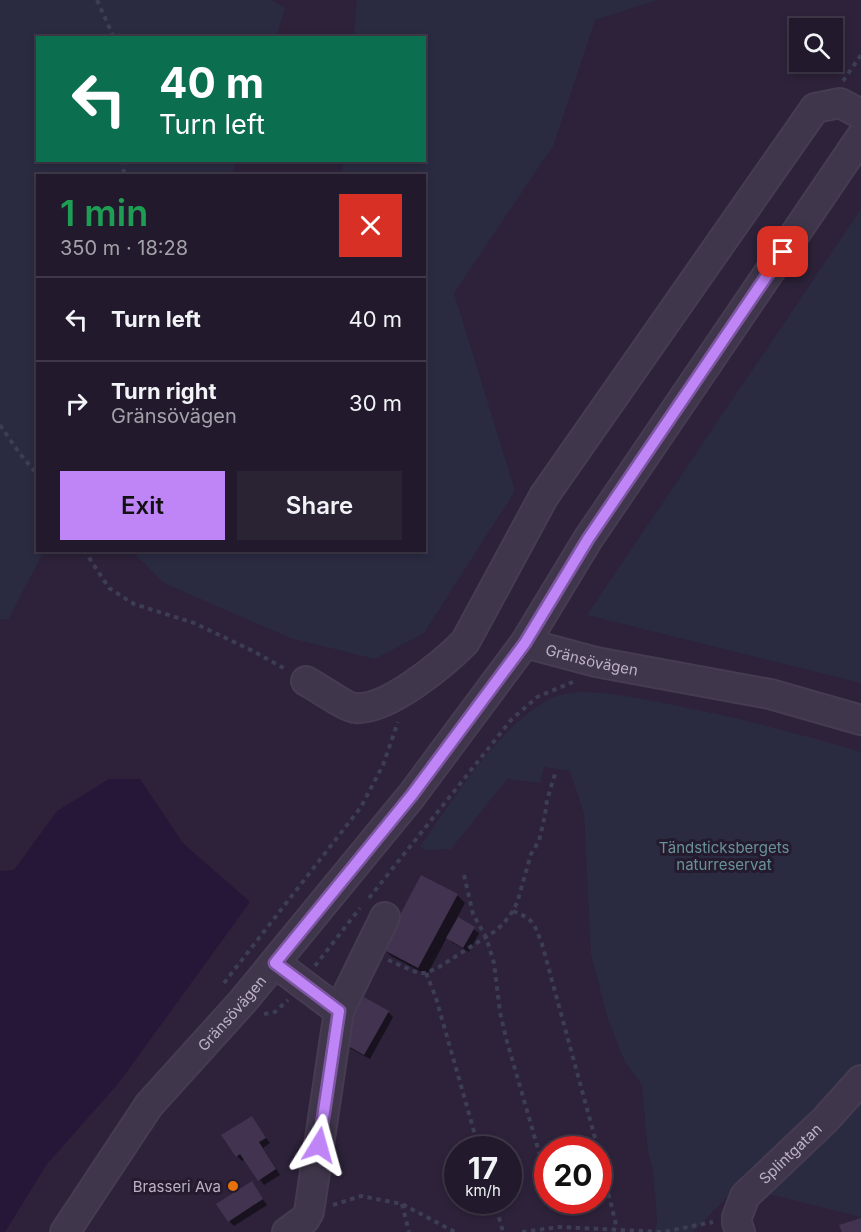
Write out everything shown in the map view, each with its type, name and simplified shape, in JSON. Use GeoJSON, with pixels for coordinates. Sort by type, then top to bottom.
{"type":"FeatureCollection","features":[{"type":"Feature","properties":{"kind":"street"},"geometry":{"type":"LineString","coordinates":[[306,681],[354,708],[374,705],[402,692],[448,659],[465,642],[543,496],[815,108],[840,103],[861,114]]}},
{"type":"Feature","properties":{"kind":"street"},"geometry":{"type":"LineString","coordinates":[[525,643],[588,539],[861,136]]}},
{"type":"Feature","properties":{"kind":"street","name":"Gränsövägen"},"geometry":{"type":"LineString","coordinates":[[65,1232],[148,1105],[234,991],[275,963],[412,795],[525,643],[596,662],[770,694],[861,720]]}},
{"type":"Feature","properties":{"kind":"street"},"geometry":{"type":"LineString","coordinates":[[287,1232],[304,1219],[309,1212],[339,1011],[385,917]]}},
{"type":"Feature","properties":{"kind":"street"},"geometry":{"type":"LineString","coordinates":[[275,963],[339,1011]]}},
{"type":"Feature","properties":{"kind":"street","name":"Splintgatan"},"geometry":{"type":"LineString","coordinates":[[739,1225],[745,1196],[825,1120],[861,1080]]}},
{"type":"Feature","properties":{"kind":"path"},"geometry":{"type":"LineString","coordinates":[[97,0],[113,36]]}},
{"type":"Feature","properties":{"kind":"path"},"geometry":{"type":"LineString","coordinates":[[0,425],[36,473]]}},
{"type":"Feature","properties":{"kind":"path"},"geometry":{"type":"LineString","coordinates":[[85,552],[109,588],[134,604],[194,623],[253,651],[306,681]]}},
{"type":"Feature","properties":{"kind":"path"},"geometry":{"type":"LineString","coordinates":[[217,991],[234,991],[262,1014],[275,1012],[285,1004],[511,720],[537,697],[572,682],[584,684]]}},
{"type":"Feature","properties":{"kind":"path"},"geometry":{"type":"LineString","coordinates":[[234,991],[361,807],[383,765],[398,721],[402,692]]}},
{"type":"Feature","properties":{"kind":"path"},"geometry":{"type":"LineString","coordinates":[[368,951],[418,973],[426,973],[496,930],[517,903],[531,854],[539,841],[546,800],[555,774]]}},
{"type":"Feature","properties":{"kind":"path"},"geometry":{"type":"LineString","coordinates":[[464,875],[473,914],[486,937],[494,963],[500,1012],[506,1038],[534,1136]]}},
{"type":"Feature","properties":{"kind":"path"},"geometry":{"type":"LineString","coordinates":[[513,910],[528,917],[534,923],[542,944],[594,1136]]}},
{"type":"Feature","properties":{"kind":"path"},"geometry":{"type":"LineString","coordinates":[[426,973],[436,998],[475,1136]]}},
{"type":"Feature","properties":{"kind":"path"},"geometry":{"type":"LineString","coordinates":[[309,1212],[361,1196],[402,1204],[455,1232]]}},
{"type":"Feature","properties":{"kind":"path"},"geometry":{"type":"LineString","coordinates":[[402,1204],[410,1232]]}},
{"type":"Feature","properties":{"kind":"path"},"geometry":{"type":"LineString","coordinates":[[612,1208],[617,1229]]}},
{"type":"Feature","properties":{"kind":"path"},"geometry":{"type":"LineString","coordinates":[[498,1214],[503,1232]]}},
{"type":"Feature","properties":{"kind":"path"},"geometry":{"type":"LineString","coordinates":[[522,1232],[560,1227],[663,1232],[739,1225]]}},
{"type":"Feature","properties":{"kind":"green space"},"geometry":{"type":"Polygon","coordinates":[[[0,0],[271,0],[285,8],[276,36],[36,36],[36,162],[237,162],[232,174],[36,174],[36,552],[43,552],[8,620],[0,619],[0,0]]]}},
{"type":"Feature","properties":{"kind":"green space"},"geometry":{"type":"Polygon","coordinates":[[[357,0],[657,0],[595,20],[553,146],[454,293],[515,491],[424,633],[375,659],[290,638],[164,583],[133,552],[426,552],[426,174],[342,174],[343,162],[426,162],[426,36],[354,36],[357,0]]]}},
{"type":"Feature","properties":{"kind":"green space"},"geometry":{"type":"Polygon","coordinates":[[[861,209],[861,683],[587,615],[861,209]]]}},
{"type":"Feature","properties":{"kind":"green space","name":"Tändsticksbergets naturreservat"},"geometry":{"type":"Polygon","coordinates":[[[577,692],[623,696],[692,709],[765,725],[861,752],[861,1217],[756,1191],[741,1183],[693,1232],[654,1232],[657,1222],[653,1170],[648,1152],[642,1085],[624,1060],[608,1019],[591,954],[584,813],[570,771],[544,767],[540,783],[507,779],[451,849],[425,850],[420,846],[478,765],[512,727],[550,699],[577,692]]]}},
{"type":"Feature","properties":{"kind":"shaded area"},"geometry":{"type":"Polygon","coordinates":[[[109,779],[140,779],[183,843],[250,902],[118,1084],[47,1164],[5,1232],[0,1232],[0,871],[14,870],[57,811],[109,779]]]}},
{"type":"Feature","properties":{"kind":"building"},"geometry":{"type":"Polygon","coordinates":[[[421,875],[458,894],[418,968],[382,949],[421,875]]]}},
{"type":"Feature","properties":{"kind":"building"},"geometry":{"type":"Polygon","coordinates":[[[458,917],[475,927],[463,948],[446,938],[458,917]]]}},
{"type":"Feature","properties":{"kind":"building"},"geometry":{"type":"Polygon","coordinates":[[[364,997],[389,1011],[364,1055],[339,1041],[364,997]]]}},
{"type":"Feature","properties":{"kind":"building"},"geometry":{"type":"Polygon","coordinates":[[[252,1116],[266,1138],[259,1142],[276,1169],[258,1181],[240,1154],[236,1157],[221,1135],[252,1116]]]}},
{"type":"Feature","properties":{"kind":"building"},"geometry":{"type":"Polygon","coordinates":[[[252,1181],[263,1199],[228,1222],[216,1204],[252,1181]]]}},
{"type":"Feature","properties":{"kind":"building"},"geometry":{"type":"Polygon","coordinates":[[[861,1218],[861,1232],[842,1232],[839,1225],[861,1218]]]}},
{"type":"Feature","properties":{"kind":"place","name":"Brasseri Ava"},"geometry":{"type":"Point","coordinates":[233,1186]}},
{"type":"Feature","properties":{"kind":"route"},"geometry":{"type":"LineString","coordinates":[[319,1145],[339,1011],[275,963],[412,795],[525,643],[588,539],[783,252]]}}]}
